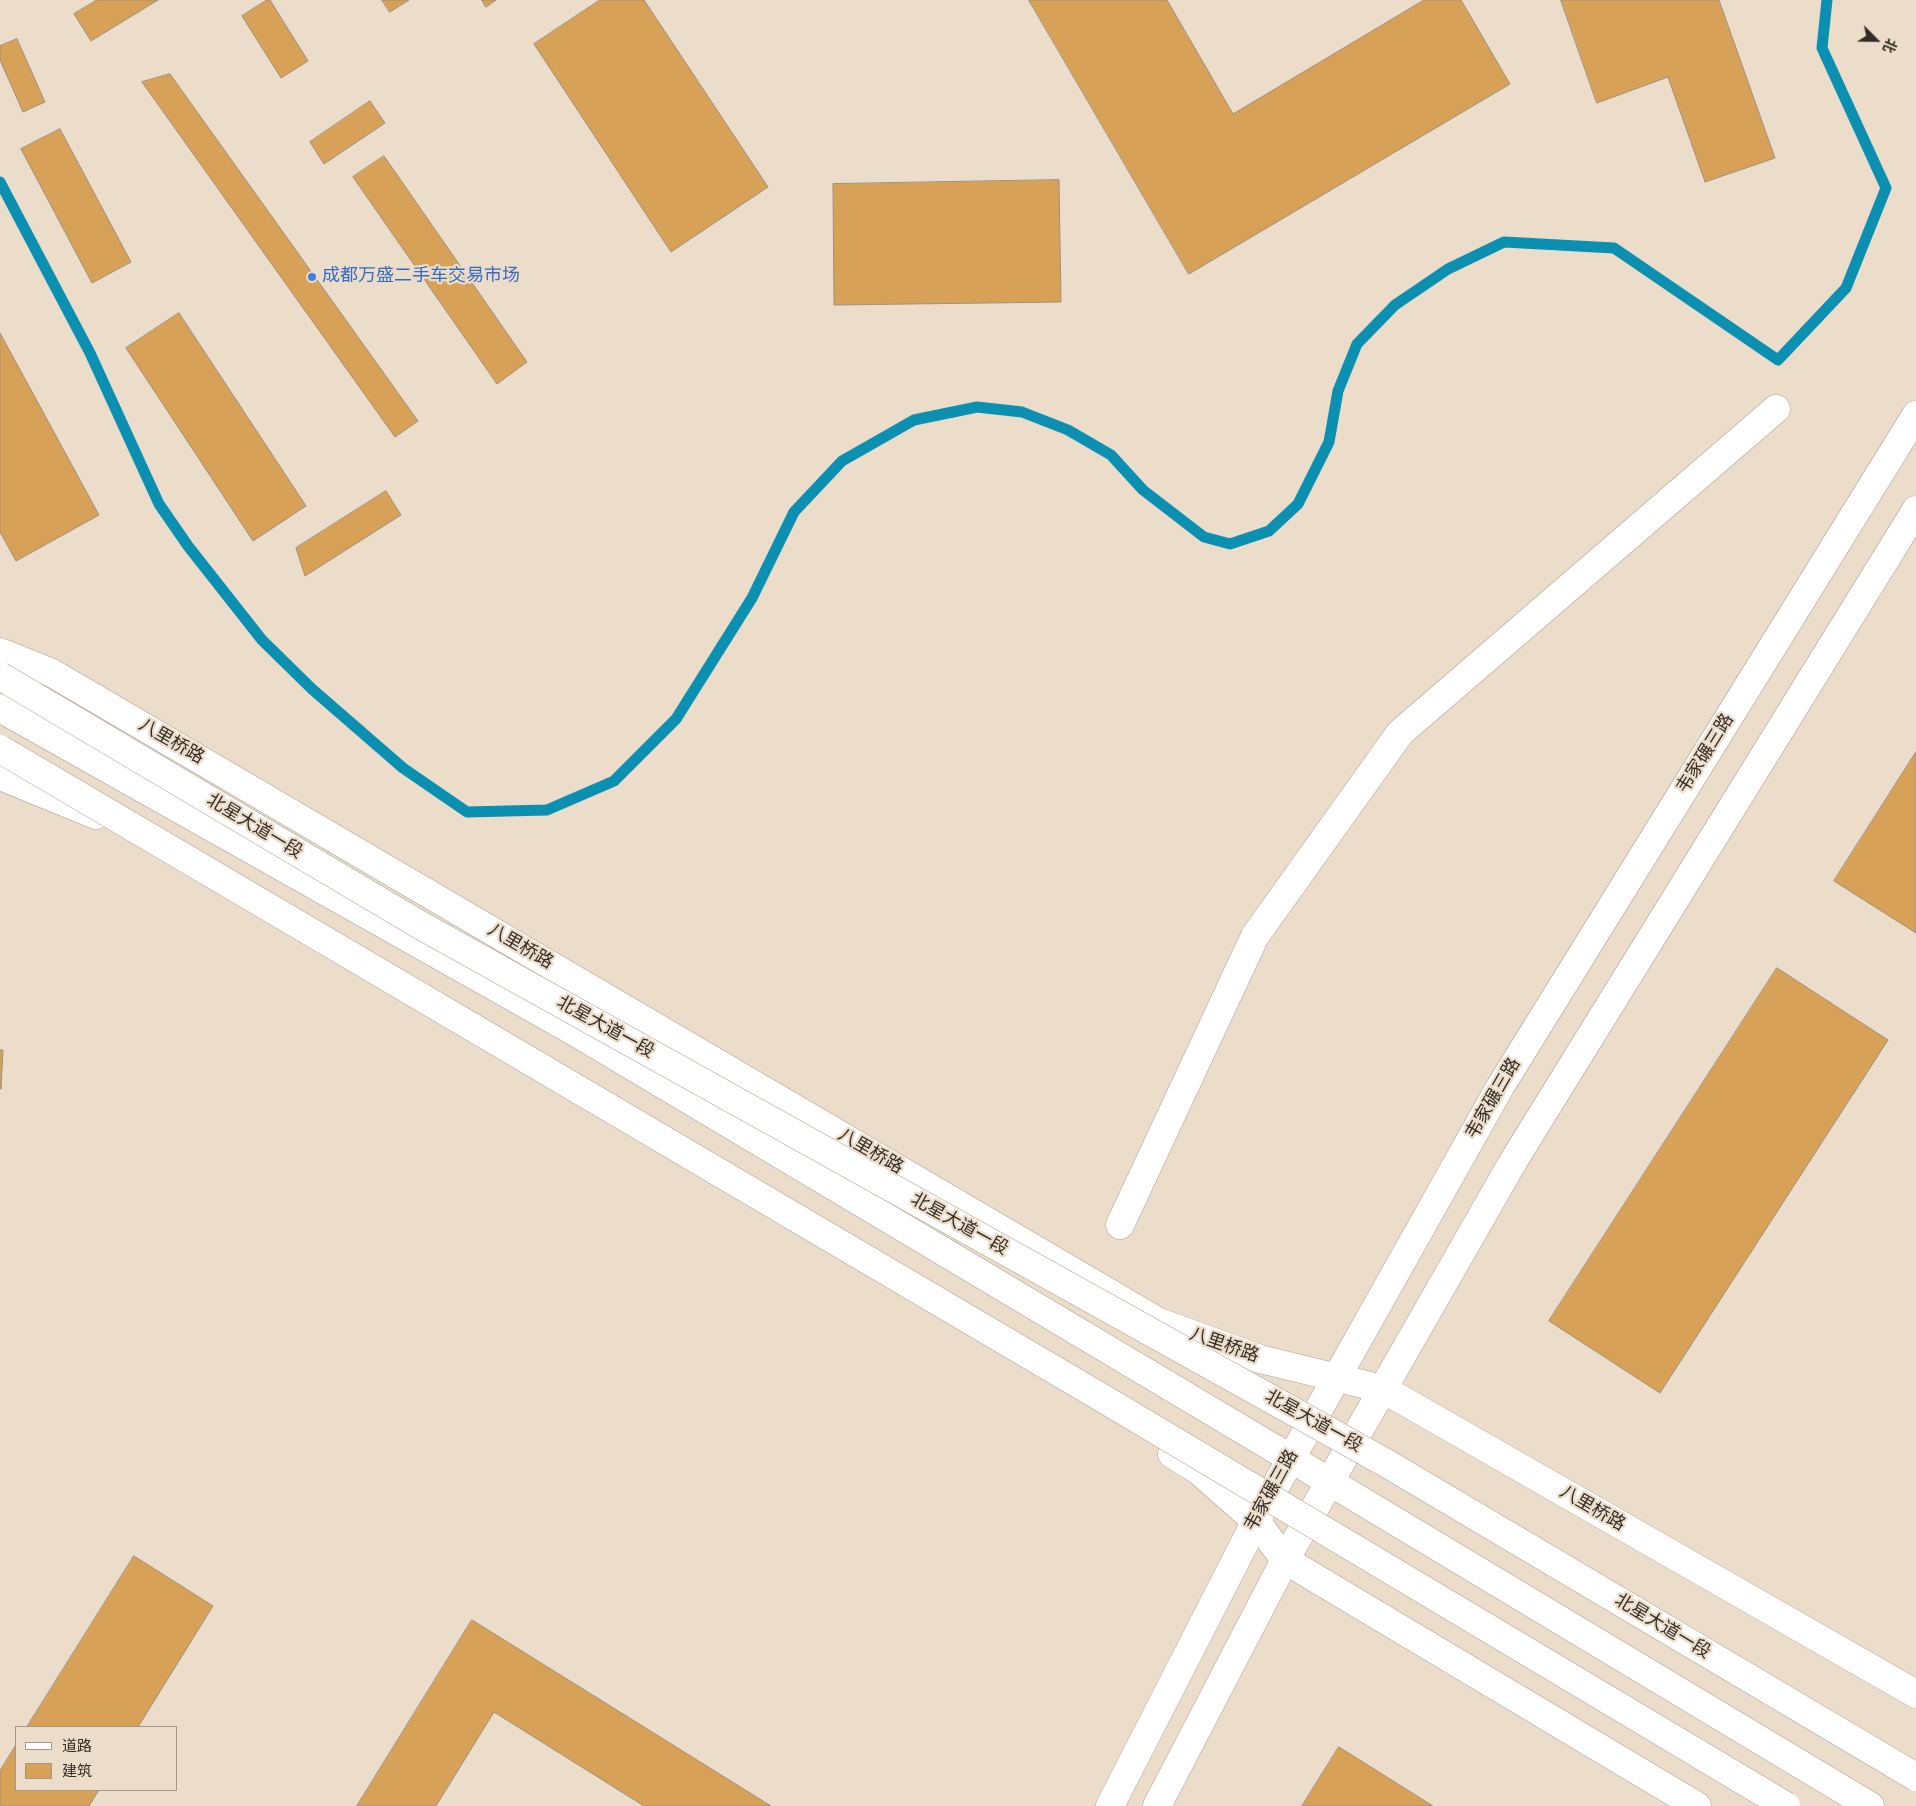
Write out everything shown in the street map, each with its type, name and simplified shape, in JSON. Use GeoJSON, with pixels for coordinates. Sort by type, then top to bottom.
{"type":"FeatureCollection","features":[{"type":"Feature","properties":{"kind":"main road"},"geometry":{"type":"LineString","coordinates":[[1120,1225],[1255,936],[1400,733],[1776,410]]}},
{"type":"Feature","properties":{"kind":"main road","name":"韦家碾三路"},"geometry":{"type":"LineString","coordinates":[[1110,1806],[1290,1458],[1500,1087],[1916,415]]}},
{"type":"Feature","properties":{"kind":"main road"},"geometry":{"type":"LineString","coordinates":[[1157,1806],[1286,1560],[1514,1160],[1916,510]]}},
{"type":"Feature","properties":{"kind":"main road","name":"八里桥路"},"geometry":{"type":"LineString","coordinates":[[0,652],[52,673],[1159,1322],[1260,1359],[1383,1389],[1916,1694]]}},
{"type":"Feature","properties":{"kind":"main road","name":"北星大道一段"},"geometry":{"type":"LineString","coordinates":[[0,676],[420,925],[1386,1463],[1916,1777]]}},
{"type":"Feature","properties":{"kind":"main road"},"geometry":{"type":"LineString","coordinates":[[0,708],[570,1029],[1870,1806]]}},
{"type":"Feature","properties":{"kind":"main road"},"geometry":{"type":"LineString","coordinates":[[0,749],[1109,1402],[1786,1806]]}},
{"type":"Feature","properties":{"kind":"main road"},"geometry":{"type":"LineString","coordinates":[[0,776],[225,869],[1198,1470],[1256,1521],[1286,1560],[1697,1806]]}},
{"type":"Feature","properties":{"kind":"building"},"geometry":{"type":"Polygon","coordinates":[[[97,0],[158,0],[91,41],[74,14],[97,0]]]}},
{"type":"Feature","properties":{"kind":"building"},"geometry":{"type":"Polygon","coordinates":[[[270,0],[308,61],[281,78],[242,16],[270,0]]]}},
{"type":"Feature","properties":{"kind":"building"},"geometry":{"type":"Polygon","coordinates":[[[382,0],[409,0],[390,12],[382,0]]]}},
{"type":"Feature","properties":{"kind":"building"},"geometry":{"type":"Polygon","coordinates":[[[482,0],[496,0],[486,7],[482,0]]]}},
{"type":"Feature","properties":{"kind":"building"},"geometry":{"type":"Polygon","coordinates":[[[600,0],[644,0],[768,187],[671,252],[534,44],[600,0]]]}},
{"type":"Feature","properties":{"kind":"building"},"geometry":{"type":"Polygon","coordinates":[[[1029,0],[1167,0],[1233,114],[1424,0],[1461,0],[1510,84],[1189,274],[1029,0]]]}},
{"type":"Feature","properties":{"kind":"building"},"geometry":{"type":"Polygon","coordinates":[[[1561,0],[1719,0],[1775,158],[1705,182],[1668,77],[1597,103],[1561,0]]]}},
{"type":"Feature","properties":{"kind":"building"},"geometry":{"type":"Polygon","coordinates":[[[17,39],[45,102],[23,112],[0,60],[0,46],[17,39]]]}},
{"type":"Feature","properties":{"kind":"building"},"geometry":{"type":"Polygon","coordinates":[[[170,74],[418,421],[395,437],[142,82],[170,74]]]}},
{"type":"Feature","properties":{"kind":"building"},"geometry":{"type":"Polygon","coordinates":[[[370,101],[385,123],[324,164],[310,142],[370,101]]]}},
{"type":"Feature","properties":{"kind":"building"},"geometry":{"type":"Polygon","coordinates":[[[60,129],[131,262],[92,283],[21,149],[60,129]]]}},
{"type":"Feature","properties":{"kind":"building"},"geometry":{"type":"Polygon","coordinates":[[[384,156],[527,362],[497,384],[353,177],[384,156]]]}},
{"type":"Feature","properties":{"kind":"building"},"geometry":{"type":"Polygon","coordinates":[[[1059,180],[1061,302],[834,305],[833,184],[1059,180]]]}},
{"type":"Feature","properties":{"kind":"building"},"geometry":{"type":"Polygon","coordinates":[[[179,313],[306,506],[253,541],[126,348],[179,313]]]}},
{"type":"Feature","properties":{"kind":"building"},"geometry":{"type":"Polygon","coordinates":[[[0,333],[99,515],[16,561],[0,532],[0,333]]]}},
{"type":"Feature","properties":{"kind":"building"},"geometry":{"type":"Polygon","coordinates":[[[386,491],[401,515],[305,576],[296,548],[386,491]]]}},
{"type":"Feature","properties":{"kind":"building"},"geometry":{"type":"Polygon","coordinates":[[[1916,752],[1916,933],[1834,881],[1916,752]]]}},
{"type":"Feature","properties":{"kind":"building"},"geometry":{"type":"Polygon","coordinates":[[[1777,968],[1888,1040],[1660,1393],[1549,1321],[1777,968]]]}},
{"type":"Feature","properties":{"kind":"building"},"geometry":{"type":"Polygon","coordinates":[[[0,1050],[3,1050],[1,1089],[0,1089],[0,1050]]]}},
{"type":"Feature","properties":{"kind":"building"},"geometry":{"type":"Polygon","coordinates":[[[134,1556],[213,1606],[139,1726],[28,1726],[134,1556]]]}},
{"type":"Feature","properties":{"kind":"building"},"geometry":{"type":"Polygon","coordinates":[[[472,1620],[771,1806],[644,1806],[494,1712],[436,1806],[357,1806],[472,1620]]]}},
{"type":"Feature","properties":{"kind":"building"},"geometry":{"type":"Polygon","coordinates":[[[15,1747],[15,1791],[98,1791],[89,1806],[0,1806],[0,1771],[15,1747]]]}},
{"type":"Feature","properties":{"kind":"building"},"geometry":{"type":"Polygon","coordinates":[[[1339,1747],[1433,1806],[1302,1806],[1339,1747]]]}},
{"type":"Feature","properties":{"kind":"waterway"},"geometry":{"type":"LineString","coordinates":[[0,182],[90,353],[159,504],[188,546],[262,640],[312,689],[403,768],[467,812],[547,810],[614,781],[676,719],[752,598],[794,512],[842,461],[914,420],[977,407],[1022,412],[1068,430],[1111,455],[1143,490],[1204,537],[1230,544],[1269,531],[1298,504],[1329,442],[1338,391],[1357,344],[1395,305],[1448,269],[1504,242],[1614,248],[1778,360],[1846,288],[1886,188],[1822,48],[1827,0]]}},
{"type":"Feature","properties":{"kind":"place","name":"成都万盛二手车交易市场"},"geometry":{"type":"Point","coordinates":[312,277]}}]}
